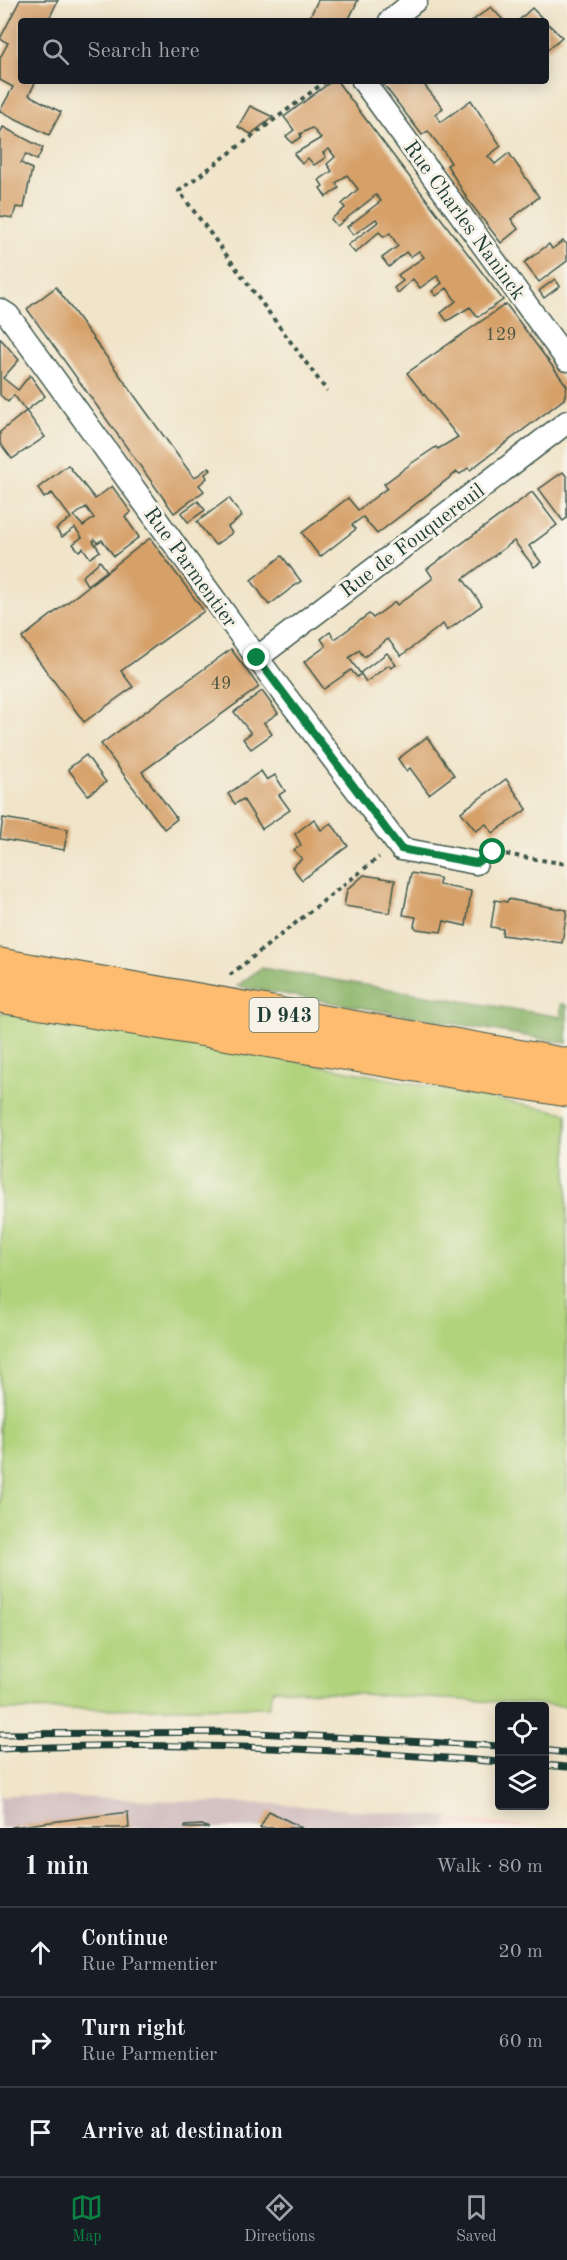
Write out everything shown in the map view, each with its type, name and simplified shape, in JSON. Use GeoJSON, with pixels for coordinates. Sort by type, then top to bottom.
{"type":"FeatureCollection","features":[{"type":"Feature","properties":{"kind":"main road","name":"D 943"},"geometry":{"type":"LineString","coordinates":[[0,965],[567,1065]]}},
{"type":"Feature","properties":{"kind":"main road","name":"D 943"},"geometry":{"type":"LineString","coordinates":[[0,996],[567,1089]]}},
{"type":"Feature","properties":{"kind":"street"},"geometry":{"type":"LineString","coordinates":[[394,18],[416,0]]}},
{"type":"Feature","properties":{"kind":"street","name":"Rue Charles Naninck"},"geometry":{"type":"LineString","coordinates":[[365,84],[567,360]]}},
{"type":"Feature","properties":{"kind":"street","name":"Rue Parmentier"},"geometry":{"type":"LineString","coordinates":[[0,310],[8,315],[257,658],[396,844]]}},
{"type":"Feature","properties":{"kind":"street","name":"Rue de Fouquereuil"},"geometry":{"type":"LineString","coordinates":[[257,658],[567,422]]}},
{"type":"Feature","properties":{"kind":"street"},"geometry":{"type":"LineString","coordinates":[[396,844],[401,849],[476,863]]}},
{"type":"Feature","properties":{"kind":"path"},"geometry":{"type":"LineString","coordinates":[[322,84],[179,191],[327,391]]}},
{"type":"Feature","properties":{"kind":"path"},"geometry":{"type":"LineString","coordinates":[[228,976],[396,844]]}},
{"type":"Feature","properties":{"kind":"path"},"geometry":{"type":"LineString","coordinates":[[476,863],[493,852],[567,864]]}},
{"type":"Feature","properties":{"kind":"shaded area"},"geometry":{"type":"Polygon","coordinates":[[[0,1796],[276,1804],[449,1817],[446,1828],[0,1828],[0,1796]]]}},
{"type":"Feature","properties":{"kind":"shaded area"},"geometry":{"type":"Polygon","coordinates":[[[449,1817],[538,1828],[446,1828],[449,1817]]]}},
{"type":"Feature","properties":{"kind":"green space"},"geometry":{"type":"Polygon","coordinates":[[[261,968],[561,1017],[561,1004],[567,1005],[567,1043],[237,986],[261,968]]]}},
{"type":"Feature","properties":{"kind":"green space"},"geometry":{"type":"Polygon","coordinates":[[[0,1012],[171,1037],[567,1113],[567,1706],[549,1705],[549,1702],[498,1702],[273,1689],[269,1707],[0,1710],[0,1012]]]}},
{"type":"Feature","properties":{"kind":"building"},"geometry":{"type":"Polygon","coordinates":[[[20,0],[58,0],[49,18],[18,18],[18,84],[34,84],[29,95],[61,112],[49,135],[0,111],[13,87],[0,80],[0,58],[8,43],[0,39],[20,0]]]}},
{"type":"Feature","properties":{"kind":"building"},"geometry":{"type":"Polygon","coordinates":[[[318,0],[358,0],[349,18],[309,18],[318,0]]]}},
{"type":"Feature","properties":{"kind":"building"},"geometry":{"type":"Polygon","coordinates":[[[491,7],[501,18],[476,18],[491,7]]]}},
{"type":"Feature","properties":{"kind":"building"},"geometry":{"type":"Polygon","coordinates":[[[532,8],[542,18],[521,18],[532,8]]]}},
{"type":"Feature","properties":{"kind":"building"},"geometry":{"type":"Polygon","coordinates":[[[549,25],[562,37],[549,48],[549,25]]]}},
{"type":"Feature","properties":{"kind":"building"},"geometry":{"type":"Polygon","coordinates":[[[328,84],[339,84],[503,300],[478,317],[470,307],[447,321],[441,313],[456,301],[447,288],[436,296],[432,291],[442,283],[437,276],[420,288],[413,279],[398,293],[394,288],[403,281],[398,275],[424,257],[419,251],[410,257],[406,252],[389,267],[382,258],[398,246],[390,233],[384,237],[379,232],[355,253],[348,245],[378,222],[376,219],[353,235],[347,227],[381,201],[376,195],[337,226],[331,219],[345,208],[342,204],[358,189],[347,175],[336,183],[339,188],[326,197],[320,188],[323,186],[319,180],[332,171],[327,164],[335,157],[329,149],[323,153],[326,157],[314,165],[308,158],[302,164],[294,154],[321,138],[312,128],[300,134],[301,137],[292,143],[286,136],[294,130],[284,117],[328,84]]]}},
{"type":"Feature","properties":{"kind":"building"},"geometry":{"type":"Polygon","coordinates":[[[383,84],[423,84],[443,108],[435,114],[441,122],[471,100],[501,146],[488,156],[495,164],[509,153],[539,197],[511,219],[518,229],[501,243],[468,200],[447,165],[451,163],[444,152],[428,131],[422,135],[383,84]]]}},
{"type":"Feature","properties":{"kind":"building"},"geometry":{"type":"Polygon","coordinates":[[[250,106],[273,117],[251,134],[238,127],[250,106]]]}},
{"type":"Feature","properties":{"kind":"building"},"geometry":{"type":"Polygon","coordinates":[[[3,127],[43,148],[37,160],[26,154],[21,163],[32,169],[24,208],[16,207],[13,218],[0,216],[0,134],[3,127]]]}},
{"type":"Feature","properties":{"kind":"building"},"geometry":{"type":"Polygon","coordinates":[[[563,241],[567,244],[567,261],[539,282],[524,263],[549,244],[552,249],[563,241]]]}},
{"type":"Feature","properties":{"kind":"building"},"geometry":{"type":"Polygon","coordinates":[[[555,279],[560,286],[544,298],[539,291],[555,279]]]}},
{"type":"Feature","properties":{"kind":"building"},"geometry":{"type":"Polygon","coordinates":[[[56,287],[194,478],[209,467],[211,470],[205,474],[207,478],[199,485],[204,491],[174,513],[27,309],[56,287]]]}},
{"type":"Feature","properties":{"kind":"building"},"geometry":{"type":"Polygon","coordinates":[[[506,304],[567,386],[564,399],[470,470],[468,468],[460,474],[457,472],[377,534],[363,517],[352,525],[356,529],[320,557],[302,533],[348,498],[358,510],[387,488],[384,484],[412,463],[436,447],[438,449],[458,437],[407,373],[506,304]]]}},
{"type":"Feature","properties":{"kind":"building"},"geometry":{"type":"Polygon","coordinates":[[[0,338],[19,360],[3,378],[18,390],[30,375],[45,396],[26,411],[14,395],[8,402],[0,395],[0,338]]]}},
{"type":"Feature","properties":{"kind":"building"},"geometry":{"type":"Polygon","coordinates":[[[26,411],[45,437],[12,459],[0,443],[0,432],[26,411]]]}},
{"type":"Feature","properties":{"kind":"building"},"geometry":{"type":"Polygon","coordinates":[[[68,465],[95,499],[112,486],[131,512],[125,517],[139,537],[114,556],[102,540],[97,543],[95,539],[93,541],[100,551],[90,558],[83,548],[79,551],[73,544],[82,537],[75,528],[62,537],[56,529],[71,518],[52,493],[44,498],[38,488],[68,465]],[[86,507],[74,516],[83,526],[94,518],[86,507]]]}},
{"type":"Feature","properties":{"kind":"building"},"geometry":{"type":"Polygon","coordinates":[[[563,472],[567,477],[567,518],[563,521],[539,489],[563,472]]]}},
{"type":"Feature","properties":{"kind":"building"},"geometry":{"type":"Polygon","coordinates":[[[532,492],[557,525],[529,546],[541,562],[534,567],[514,541],[463,579],[482,605],[447,631],[443,624],[401,656],[388,639],[364,657],[359,650],[349,658],[360,673],[387,653],[396,665],[391,668],[389,665],[366,682],[361,674],[357,677],[351,670],[324,689],[304,662],[326,646],[321,639],[330,632],[335,639],[369,614],[373,618],[395,602],[397,605],[433,578],[427,569],[532,492]]]}},
{"type":"Feature","properties":{"kind":"building"},"geometry":{"type":"Polygon","coordinates":[[[229,498],[242,516],[228,527],[232,533],[215,545],[197,522],[229,498]]]}},
{"type":"Feature","properties":{"kind":"building"},"geometry":{"type":"Polygon","coordinates":[[[198,501],[205,510],[188,522],[181,513],[198,501]]]}},
{"type":"Feature","properties":{"kind":"building"},"geometry":{"type":"Polygon","coordinates":[[[150,538],[204,611],[121,671],[133,687],[84,722],[22,638],[150,538]]]}},
{"type":"Feature","properties":{"kind":"building"},"geometry":{"type":"Polygon","coordinates":[[[282,556],[301,581],[269,605],[251,580],[282,556]]]}},
{"type":"Feature","properties":{"kind":"building"},"geometry":{"type":"Polygon","coordinates":[[[100,561],[107,571],[87,585],[82,577],[100,561]]]}},
{"type":"Feature","properties":{"kind":"building"},"geometry":{"type":"Polygon","coordinates":[[[231,649],[259,687],[142,772],[177,819],[164,829],[101,744],[231,649]]]}},
{"type":"Feature","properties":{"kind":"building"},"geometry":{"type":"Polygon","coordinates":[[[262,691],[278,713],[264,723],[272,734],[251,749],[243,739],[251,733],[234,712],[262,691]]]}},
{"type":"Feature","properties":{"kind":"building"},"geometry":{"type":"Polygon","coordinates":[[[427,737],[454,775],[429,794],[410,768],[406,771],[398,759],[427,737]]]}},
{"type":"Feature","properties":{"kind":"building"},"geometry":{"type":"Polygon","coordinates":[[[86,755],[106,782],[88,795],[68,769],[86,755]]]}},
{"type":"Feature","properties":{"kind":"building"},"geometry":{"type":"Polygon","coordinates":[[[261,771],[267,780],[275,775],[285,791],[279,795],[290,810],[262,829],[243,799],[235,804],[228,794],[261,771]]]}},
{"type":"Feature","properties":{"kind":"building"},"geometry":{"type":"Polygon","coordinates":[[[506,779],[527,809],[493,833],[486,824],[476,831],[461,812],[506,779]]]}},
{"type":"Feature","properties":{"kind":"building"},"geometry":{"type":"Polygon","coordinates":[[[3,818],[68,829],[64,850],[0,839],[3,818]]]}},
{"type":"Feature","properties":{"kind":"building"},"geometry":{"type":"Polygon","coordinates":[[[314,819],[321,830],[331,823],[348,846],[302,880],[292,867],[302,859],[294,850],[301,845],[295,834],[314,819]]]}},
{"type":"Feature","properties":{"kind":"building"},"geometry":{"type":"Polygon","coordinates":[[[411,873],[440,878],[439,885],[471,891],[466,926],[444,921],[441,932],[417,929],[414,926],[416,917],[403,915],[411,873]]]}},
{"type":"Feature","properties":{"kind":"building"},"geometry":{"type":"Polygon","coordinates":[[[364,875],[395,880],[390,913],[344,906],[347,890],[364,875]]]}},
{"type":"Feature","properties":{"kind":"building"},"geometry":{"type":"Polygon","coordinates":[[[508,899],[567,910],[562,943],[502,935],[503,929],[491,927],[495,900],[507,902],[508,899]]]}},
{"type":"Feature","properties":{"kind":"building"},"geometry":{"type":"Polygon","coordinates":[[[269,1811],[302,1828],[260,1828],[269,1811]]]}},
{"type":"Feature","properties":{"kind":"building"},"geometry":{"type":"Polygon","coordinates":[[[128,1812],[129,1828],[12,1828],[12,1827],[128,1812]]]}},
{"type":"Feature","properties":{"kind":"building"},"geometry":{"type":"Polygon","coordinates":[[[202,1825],[209,1828],[185,1828],[185,1826],[202,1825]]]}},
{"type":"Feature","properties":{"kind":"railway"},"geometry":{"type":"LineString","coordinates":[[0,1734],[238,1732],[495,1746]]}},
{"type":"Feature","properties":{"kind":"railway"},"geometry":{"type":"LineString","coordinates":[[0,1749],[125,1745],[250,1747],[495,1762]]}},
{"type":"Feature","properties":{"kind":"railway"},"geometry":{"type":"LineString","coordinates":[[549,1751],[567,1753]]}},
{"type":"Feature","properties":{"kind":"railway"},"geometry":{"type":"LineString","coordinates":[[549,1765],[567,1767]]}},
{"type":"Feature","properties":{"kind":"route"},"geometry":{"type":"LineString","coordinates":[[257,658],[401,849],[476,863],[493,852]]}}]}
